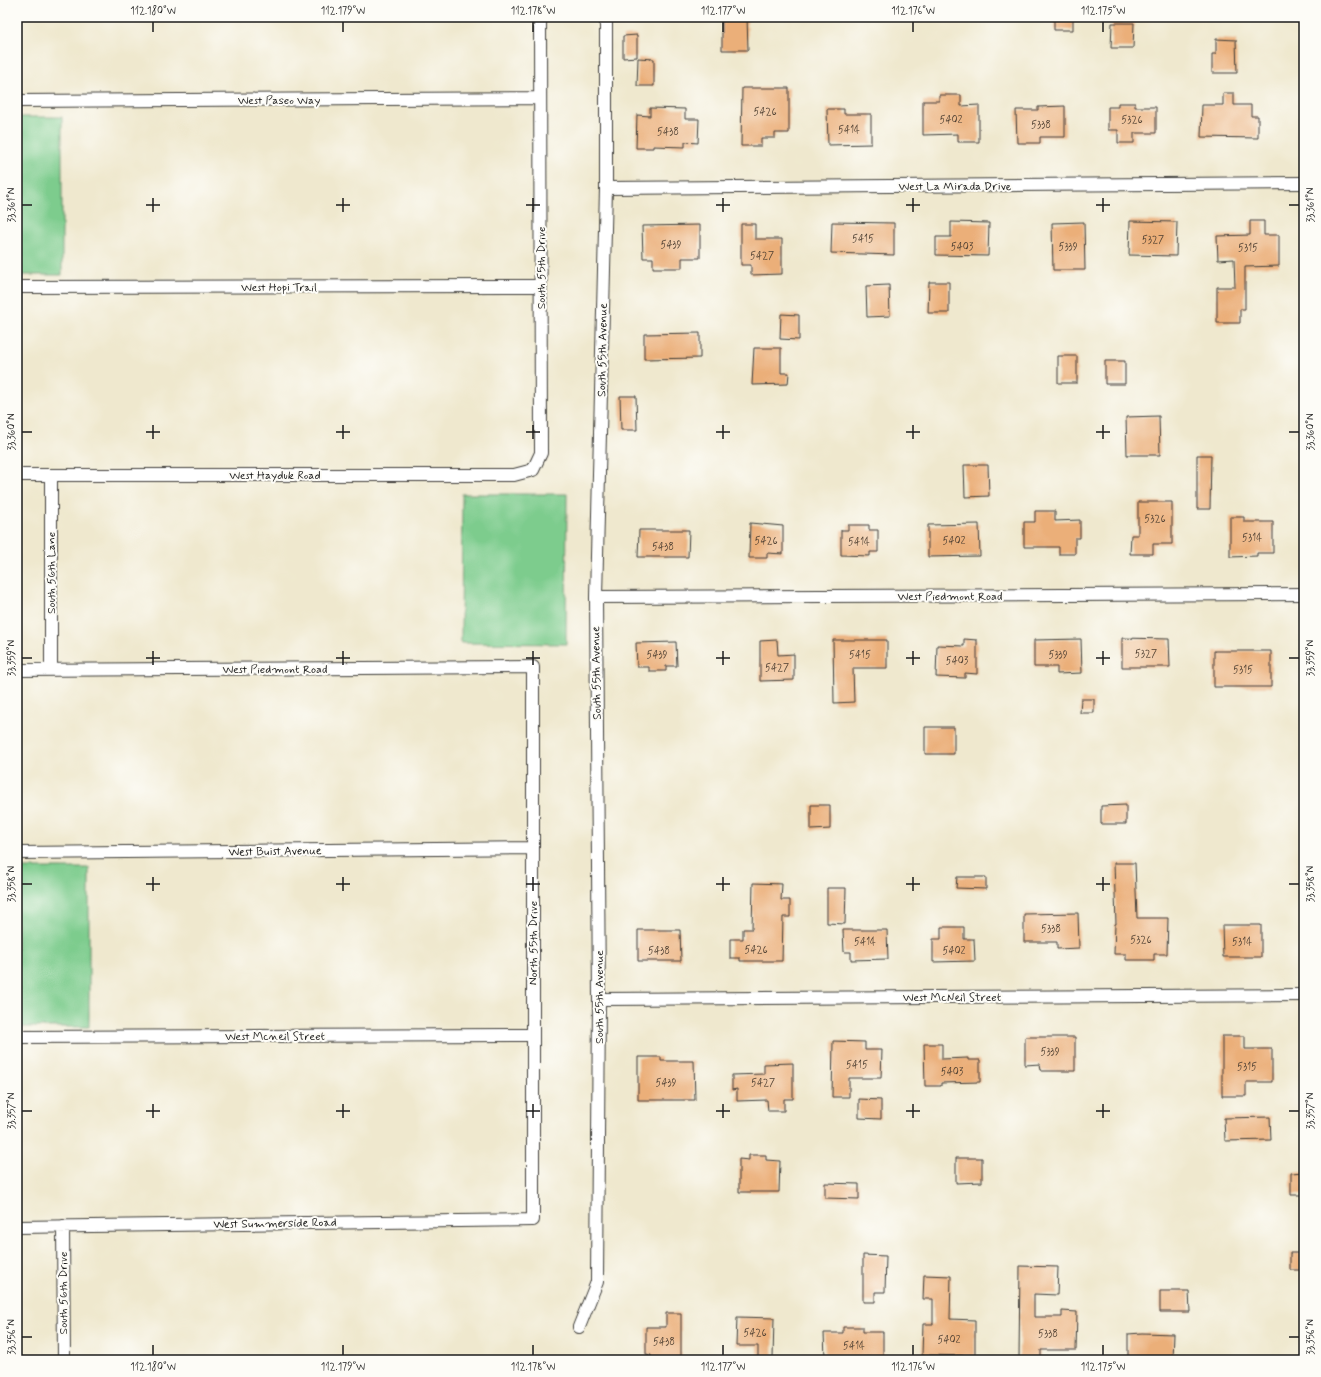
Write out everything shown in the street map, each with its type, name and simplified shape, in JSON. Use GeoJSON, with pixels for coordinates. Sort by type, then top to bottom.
{"type":"FeatureCollection","features":[{"type":"Feature","properties":{"kind":"street","name":"South 55th Drive"},"geometry":{"type":"LineString","coordinates":[[533,470],[541,453],[540,17]]}},
{"type":"Feature","properties":{"kind":"street","name":"South 55th Avenue"},"geometry":{"type":"LineString","coordinates":[[579,1327],[597,1282],[599,1000],[596,597],[606,188],[606,17]]}},
{"type":"Feature","properties":{"kind":"street","name":"West Paseo Way"},"geometry":{"type":"LineString","coordinates":[[17,101],[540,98]]}},
{"type":"Feature","properties":{"kind":"street","name":"West La Mirada Drive"},"geometry":{"type":"LineString","coordinates":[[606,188],[1304,183]]}},
{"type":"Feature","properties":{"kind":"street","name":"West Hopi Trail"},"geometry":{"type":"LineString","coordinates":[[17,288],[541,286]]}},
{"type":"Feature","properties":{"kind":"street","name":"West Hayduk Road"},"geometry":{"type":"LineString","coordinates":[[17,475],[514,475],[533,470]]}},
{"type":"Feature","properties":{"kind":"street","name":"South 56th Lane"},"geometry":{"type":"LineString","coordinates":[[51,670],[52,476]]}},
{"type":"Feature","properties":{"kind":"street","name":"West Piedmont Road"},"geometry":{"type":"LineString","coordinates":[[596,597],[1304,594]]}},
{"type":"Feature","properties":{"kind":"street","name":"West Piedmont Road"},"geometry":{"type":"LineString","coordinates":[[17,670],[533,667]]}},
{"type":"Feature","properties":{"kind":"street","name":"North 55th Drive"},"geometry":{"type":"LineString","coordinates":[[533,667],[533,1220]]}},
{"type":"Feature","properties":{"kind":"street","name":"West Buist Avenue"},"geometry":{"type":"LineString","coordinates":[[17,853],[533,848]]}},
{"type":"Feature","properties":{"kind":"street","name":"West McNeil Street"},"geometry":{"type":"LineString","coordinates":[[599,1000],[1304,995]]}},
{"type":"Feature","properties":{"kind":"street","name":"West Mcneil Street"},"geometry":{"type":"LineString","coordinates":[[17,1037],[533,1035]]}},
{"type":"Feature","properties":{"kind":"street","name":"West Summerside Road"},"geometry":{"type":"LineString","coordinates":[[17,1227],[533,1220]]}},
{"type":"Feature","properties":{"kind":"street","name":"South 56th Drive"},"geometry":{"type":"LineString","coordinates":[[63,1226],[64,1360]]}},
{"type":"Feature","properties":{"kind":"green space"},"geometry":{"type":"Polygon","coordinates":[[[17,117],[62,117],[62,275],[17,275],[17,117]]]}},
{"type":"Feature","properties":{"kind":"green space"},"geometry":{"type":"Polygon","coordinates":[[[462,494],[567,494],[566,644],[461,643],[462,494]]]}},
{"type":"Feature","properties":{"kind":"green space"},"geometry":{"type":"Polygon","coordinates":[[[17,868],[89,868],[89,1027],[17,1027],[17,868]]]}},
{"type":"Feature","properties":{"kind":"building"},"geometry":{"type":"Polygon","coordinates":[[[722,17],[747,17],[748,50],[722,50],[722,17]]]}},
{"type":"Feature","properties":{"kind":"building"},"geometry":{"type":"Polygon","coordinates":[[[1054,17],[1073,17],[1073,30],[1054,30],[1054,17]]]}},
{"type":"Feature","properties":{"kind":"building"},"geometry":{"type":"Polygon","coordinates":[[[1112,23],[1134,23],[1133,48],[1111,48],[1112,23]]]}},
{"type":"Feature","properties":{"kind":"building"},"geometry":{"type":"Polygon","coordinates":[[[637,35],[637,57],[623,58],[623,36],[637,35]]]}},
{"type":"Feature","properties":{"kind":"building"},"geometry":{"type":"Polygon","coordinates":[[[1216,39],[1236,40],[1237,73],[1212,73],[1212,54],[1216,54],[1216,39]]]}},
{"type":"Feature","properties":{"kind":"building"},"geometry":{"type":"Polygon","coordinates":[[[638,58],[654,59],[654,86],[637,86],[638,58]]]}},
{"type":"Feature","properties":{"kind":"building"},"geometry":{"type":"Polygon","coordinates":[[[742,88],[789,88],[789,133],[775,133],[775,138],[761,138],[761,146],[741,146],[742,88]]]}},
{"type":"Feature","properties":{"kind":"building"},"geometry":{"type":"Polygon","coordinates":[[[1223,93],[1234,93],[1234,105],[1251,105],[1251,116],[1258,116],[1258,138],[1201,137],[1202,105],[1223,105],[1223,93]]]}},
{"type":"Feature","properties":{"kind":"building"},"geometry":{"type":"Polygon","coordinates":[[[939,95],[961,95],[961,106],[979,105],[979,142],[958,142],[958,134],[923,135],[923,101],[939,101],[939,95]]]}},
{"type":"Feature","properties":{"kind":"building"},"geometry":{"type":"Polygon","coordinates":[[[1118,103],[1135,103],[1135,107],[1156,107],[1156,133],[1134,133],[1134,143],[1118,143],[1118,130],[1108,130],[1108,107],[1118,107],[1118,103]]]}},
{"type":"Feature","properties":{"kind":"building"},"geometry":{"type":"Polygon","coordinates":[[[1065,106],[1065,137],[1040,137],[1040,143],[1017,143],[1016,110],[1038,110],[1038,107],[1065,106]]]}},
{"type":"Feature","properties":{"kind":"building"},"geometry":{"type":"Polygon","coordinates":[[[650,108],[685,109],[685,119],[699,119],[698,143],[685,142],[685,147],[653,146],[653,148],[636,148],[637,115],[650,116],[650,108]]]}},
{"type":"Feature","properties":{"kind":"building"},"geometry":{"type":"Polygon","coordinates":[[[827,109],[844,109],[844,114],[871,114],[871,144],[828,145],[827,109]]]}},
{"type":"Feature","properties":{"kind":"building"},"geometry":{"type":"Polygon","coordinates":[[[1130,221],[1177,222],[1176,256],[1129,255],[1130,221]]]}},
{"type":"Feature","properties":{"kind":"building"},"geometry":{"type":"Polygon","coordinates":[[[1250,221],[1264,221],[1264,235],[1279,235],[1279,266],[1245,267],[1245,309],[1240,309],[1240,323],[1217,323],[1217,287],[1235,287],[1234,259],[1218,260],[1217,236],[1250,235],[1250,221]]]}},
{"type":"Feature","properties":{"kind":"building"},"geometry":{"type":"Polygon","coordinates":[[[832,222],[894,223],[894,255],[831,253],[832,222]]]}},
{"type":"Feature","properties":{"kind":"building"},"geometry":{"type":"Polygon","coordinates":[[[951,222],[989,223],[988,256],[936,255],[936,237],[951,237],[951,222]]]}},
{"type":"Feature","properties":{"kind":"building"},"geometry":{"type":"Polygon","coordinates":[[[1084,222],[1085,270],[1053,270],[1052,223],[1084,222]]]}},
{"type":"Feature","properties":{"kind":"building"},"geometry":{"type":"Polygon","coordinates":[[[741,224],[755,224],[755,239],[782,239],[782,274],[751,275],[751,265],[741,265],[741,224]]]}},
{"type":"Feature","properties":{"kind":"building"},"geometry":{"type":"Polygon","coordinates":[[[700,225],[700,258],[682,258],[682,268],[653,268],[653,258],[643,258],[642,226],[700,225]]]}},
{"type":"Feature","properties":{"kind":"building"},"geometry":{"type":"Polygon","coordinates":[[[929,282],[949,282],[949,313],[928,313],[929,282]]]}},
{"type":"Feature","properties":{"kind":"building"},"geometry":{"type":"Polygon","coordinates":[[[889,285],[890,316],[867,317],[866,286],[889,285]]]}},
{"type":"Feature","properties":{"kind":"building"},"geometry":{"type":"Polygon","coordinates":[[[781,314],[799,315],[799,340],[780,339],[781,314]]]}},
{"type":"Feature","properties":{"kind":"building"},"geometry":{"type":"Polygon","coordinates":[[[700,333],[700,358],[644,359],[644,334],[700,333]]]}},
{"type":"Feature","properties":{"kind":"building"},"geometry":{"type":"Polygon","coordinates":[[[754,348],[781,348],[781,373],[789,373],[788,384],[752,385],[754,348]]]}},
{"type":"Feature","properties":{"kind":"building"},"geometry":{"type":"Polygon","coordinates":[[[1058,356],[1077,356],[1077,383],[1058,383],[1058,356]]]}},
{"type":"Feature","properties":{"kind":"building"},"geometry":{"type":"Polygon","coordinates":[[[1105,361],[1125,361],[1125,384],[1105,384],[1105,361]]]}},
{"type":"Feature","properties":{"kind":"building"},"geometry":{"type":"Polygon","coordinates":[[[620,396],[636,396],[637,430],[621,430],[620,396]]]}},
{"type":"Feature","properties":{"kind":"building"},"geometry":{"type":"Polygon","coordinates":[[[1159,416],[1160,455],[1127,455],[1126,417],[1159,416]]]}},
{"type":"Feature","properties":{"kind":"building"},"geometry":{"type":"Polygon","coordinates":[[[1197,455],[1211,455],[1210,509],[1197,509],[1197,455]]]}},
{"type":"Feature","properties":{"kind":"building"},"geometry":{"type":"Polygon","coordinates":[[[964,465],[988,465],[989,496],[965,497],[964,465]]]}},
{"type":"Feature","properties":{"kind":"building"},"geometry":{"type":"Polygon","coordinates":[[[1138,502],[1172,502],[1172,544],[1153,544],[1153,554],[1130,554],[1131,535],[1138,535],[1138,502]]]}},
{"type":"Feature","properties":{"kind":"building"},"geometry":{"type":"Polygon","coordinates":[[[1035,511],[1055,511],[1055,521],[1080,520],[1080,538],[1075,538],[1075,554],[1059,554],[1059,547],[1024,547],[1024,522],[1035,522],[1035,511]]]}},
{"type":"Feature","properties":{"kind":"building"},"geometry":{"type":"Polygon","coordinates":[[[1230,517],[1244,517],[1244,522],[1273,522],[1273,553],[1257,553],[1257,556],[1230,557],[1230,517]]]}},
{"type":"Feature","properties":{"kind":"building"},"geometry":{"type":"Polygon","coordinates":[[[750,523],[783,526],[783,554],[767,553],[767,558],[749,558],[750,523]]]}},
{"type":"Feature","properties":{"kind":"building"},"geometry":{"type":"Polygon","coordinates":[[[979,524],[980,556],[928,557],[928,525],[979,524]]]}},
{"type":"Feature","properties":{"kind":"building"},"geometry":{"type":"Polygon","coordinates":[[[848,525],[869,525],[869,530],[878,530],[878,552],[870,552],[870,556],[841,555],[841,530],[848,530],[848,525]]]}},
{"type":"Feature","properties":{"kind":"building"},"geometry":{"type":"Polygon","coordinates":[[[639,530],[689,530],[688,557],[638,557],[639,530]]]}},
{"type":"Feature","properties":{"kind":"building"},"geometry":{"type":"Polygon","coordinates":[[[1122,638],[1169,639],[1170,667],[1122,667],[1122,638]]]}},
{"type":"Feature","properties":{"kind":"building"},"geometry":{"type":"Polygon","coordinates":[[[964,639],[977,640],[977,674],[965,673],[965,678],[936,677],[937,645],[964,646],[964,639]]]}},
{"type":"Feature","properties":{"kind":"building"},"geometry":{"type":"Polygon","coordinates":[[[1081,639],[1082,673],[1057,674],[1057,667],[1034,667],[1034,640],[1081,639]]]}},
{"type":"Feature","properties":{"kind":"building"},"geometry":{"type":"Polygon","coordinates":[[[777,640],[778,655],[794,654],[794,680],[760,681],[760,641],[777,640]]]}},
{"type":"Feature","properties":{"kind":"building"},"geometry":{"type":"Polygon","coordinates":[[[833,640],[887,640],[887,668],[853,668],[854,702],[834,703],[833,640]]]}},
{"type":"Feature","properties":{"kind":"building"},"geometry":{"type":"Polygon","coordinates":[[[676,642],[677,666],[666,666],[666,671],[649,671],[649,667],[637,667],[636,643],[676,642]]]}},
{"type":"Feature","properties":{"kind":"building"},"geometry":{"type":"Polygon","coordinates":[[[1214,651],[1271,651],[1271,687],[1214,687],[1214,651]]]}},
{"type":"Feature","properties":{"kind":"building"},"geometry":{"type":"Polygon","coordinates":[[[1081,699],[1094,699],[1094,713],[1080,713],[1081,699]]]}},
{"type":"Feature","properties":{"kind":"building"},"geometry":{"type":"Polygon","coordinates":[[[925,727],[954,727],[954,754],[925,754],[925,727]]]}},
{"type":"Feature","properties":{"kind":"building"},"geometry":{"type":"Polygon","coordinates":[[[811,805],[830,805],[830,829],[811,830],[811,805]]]}},
{"type":"Feature","properties":{"kind":"building"},"geometry":{"type":"Polygon","coordinates":[[[1126,805],[1126,824],[1101,824],[1101,806],[1126,805]]]}},
{"type":"Feature","properties":{"kind":"building"},"geometry":{"type":"Polygon","coordinates":[[[1114,863],[1135,863],[1137,918],[1168,918],[1167,954],[1154,954],[1154,960],[1126,960],[1126,954],[1114,954],[1116,924],[1114,863]]]}},
{"type":"Feature","properties":{"kind":"building"},"geometry":{"type":"Polygon","coordinates":[[[957,877],[986,877],[986,889],[956,888],[957,877]]]}},
{"type":"Feature","properties":{"kind":"building"},"geometry":{"type":"Polygon","coordinates":[[[753,883],[782,884],[781,900],[790,900],[790,917],[783,917],[782,961],[740,961],[740,958],[730,958],[730,939],[743,939],[743,929],[752,929],[753,883]]]}},
{"type":"Feature","properties":{"kind":"building"},"geometry":{"type":"Polygon","coordinates":[[[827,888],[846,888],[845,924],[827,923],[827,888]]]}},
{"type":"Feature","properties":{"kind":"building"},"geometry":{"type":"Polygon","coordinates":[[[1078,913],[1079,948],[1057,949],[1057,942],[1024,942],[1024,914],[1078,913]]]}},
{"type":"Feature","properties":{"kind":"building"},"geometry":{"type":"Polygon","coordinates":[[[1222,925],[1261,925],[1261,957],[1223,957],[1222,925]]]}},
{"type":"Feature","properties":{"kind":"building"},"geometry":{"type":"Polygon","coordinates":[[[941,927],[964,927],[964,939],[974,939],[975,961],[933,962],[933,939],[941,939],[941,927]]]}},
{"type":"Feature","properties":{"kind":"building"},"geometry":{"type":"Polygon","coordinates":[[[638,930],[680,930],[681,961],[638,961],[638,930]]]}},
{"type":"Feature","properties":{"kind":"building"},"geometry":{"type":"Polygon","coordinates":[[[843,930],[887,930],[888,959],[851,960],[851,952],[844,952],[843,930]]]}},
{"type":"Feature","properties":{"kind":"building"},"geometry":{"type":"Polygon","coordinates":[[[1222,1036],[1245,1036],[1245,1049],[1272,1049],[1272,1082],[1246,1082],[1246,1096],[1222,1096],[1222,1036]]]}},
{"type":"Feature","properties":{"kind":"building"},"geometry":{"type":"Polygon","coordinates":[[[1025,1037],[1075,1037],[1075,1071],[1041,1071],[1040,1064],[1025,1065],[1025,1037]]]}},
{"type":"Feature","properties":{"kind":"building"},"geometry":{"type":"Polygon","coordinates":[[[833,1041],[865,1042],[865,1050],[882,1050],[881,1078],[849,1078],[849,1097],[832,1097],[833,1041]]]}},
{"type":"Feature","properties":{"kind":"building"},"geometry":{"type":"Polygon","coordinates":[[[924,1044],[942,1044],[942,1059],[968,1058],[968,1060],[980,1060],[980,1082],[941,1083],[941,1086],[925,1086],[924,1044]]]}},
{"type":"Feature","properties":{"kind":"building"},"geometry":{"type":"Polygon","coordinates":[[[638,1057],[661,1057],[661,1061],[694,1061],[695,1100],[638,1100],[638,1057]]]}},
{"type":"Feature","properties":{"kind":"building"},"geometry":{"type":"Polygon","coordinates":[[[793,1063],[793,1099],[784,1099],[784,1111],[768,1111],[767,1100],[737,1101],[737,1089],[732,1090],[732,1075],[764,1074],[764,1064],[793,1063]]]}},
{"type":"Feature","properties":{"kind":"building"},"geometry":{"type":"Polygon","coordinates":[[[859,1099],[881,1100],[881,1119],[859,1118],[859,1099]]]}},
{"type":"Feature","properties":{"kind":"building"},"geometry":{"type":"Polygon","coordinates":[[[1270,1117],[1271,1140],[1225,1141],[1224,1118],[1270,1117]]]}},
{"type":"Feature","properties":{"kind":"building"},"geometry":{"type":"Polygon","coordinates":[[[749,1155],[766,1155],[766,1160],[780,1161],[779,1192],[739,1192],[739,1159],[749,1160],[749,1155]]]}},
{"type":"Feature","properties":{"kind":"building"},"geometry":{"type":"Polygon","coordinates":[[[956,1158],[982,1158],[982,1182],[956,1183],[956,1158]]]}},
{"type":"Feature","properties":{"kind":"building"},"geometry":{"type":"Polygon","coordinates":[[[1304,1172],[1304,1195],[1291,1195],[1291,1173],[1304,1172]]]}},
{"type":"Feature","properties":{"kind":"building"},"geometry":{"type":"Polygon","coordinates":[[[825,1183],[859,1184],[859,1199],[825,1198],[825,1183]]]}},
{"type":"Feature","properties":{"kind":"building"},"geometry":{"type":"Polygon","coordinates":[[[1290,1253],[1304,1253],[1304,1270],[1290,1270],[1290,1253]]]}},
{"type":"Feature","properties":{"kind":"building"},"geometry":{"type":"Polygon","coordinates":[[[863,1255],[886,1256],[885,1292],[875,1292],[875,1302],[863,1302],[863,1255]]]}},
{"type":"Feature","properties":{"kind":"building"},"geometry":{"type":"Polygon","coordinates":[[[1020,1266],[1058,1267],[1057,1295],[1034,1294],[1034,1317],[1062,1317],[1062,1311],[1077,1312],[1076,1350],[1041,1350],[1041,1359],[1019,1358],[1020,1266]]]}},
{"type":"Feature","properties":{"kind":"building"},"geometry":{"type":"Polygon","coordinates":[[[924,1275],[951,1276],[950,1319],[975,1320],[975,1356],[922,1355],[923,1324],[933,1324],[933,1299],[923,1299],[924,1275]]]}},
{"type":"Feature","properties":{"kind":"building"},"geometry":{"type":"Polygon","coordinates":[[[1160,1291],[1189,1291],[1190,1312],[1160,1312],[1160,1291]]]}},
{"type":"Feature","properties":{"kind":"building"},"geometry":{"type":"Polygon","coordinates":[[[666,1313],[681,1313],[681,1359],[651,1360],[651,1355],[646,1354],[646,1327],[666,1327],[666,1313]]]}},
{"type":"Feature","properties":{"kind":"building"},"geometry":{"type":"Polygon","coordinates":[[[737,1317],[774,1318],[773,1358],[758,1358],[758,1346],[736,1346],[737,1317]]]}},
{"type":"Feature","properties":{"kind":"building"},"geometry":{"type":"Polygon","coordinates":[[[843,1327],[863,1327],[863,1332],[883,1332],[883,1357],[825,1358],[824,1333],[843,1333],[843,1327]]]}},
{"type":"Feature","properties":{"kind":"building"},"geometry":{"type":"Polygon","coordinates":[[[1128,1334],[1174,1334],[1173,1360],[1128,1359],[1128,1334]]]}}]}
